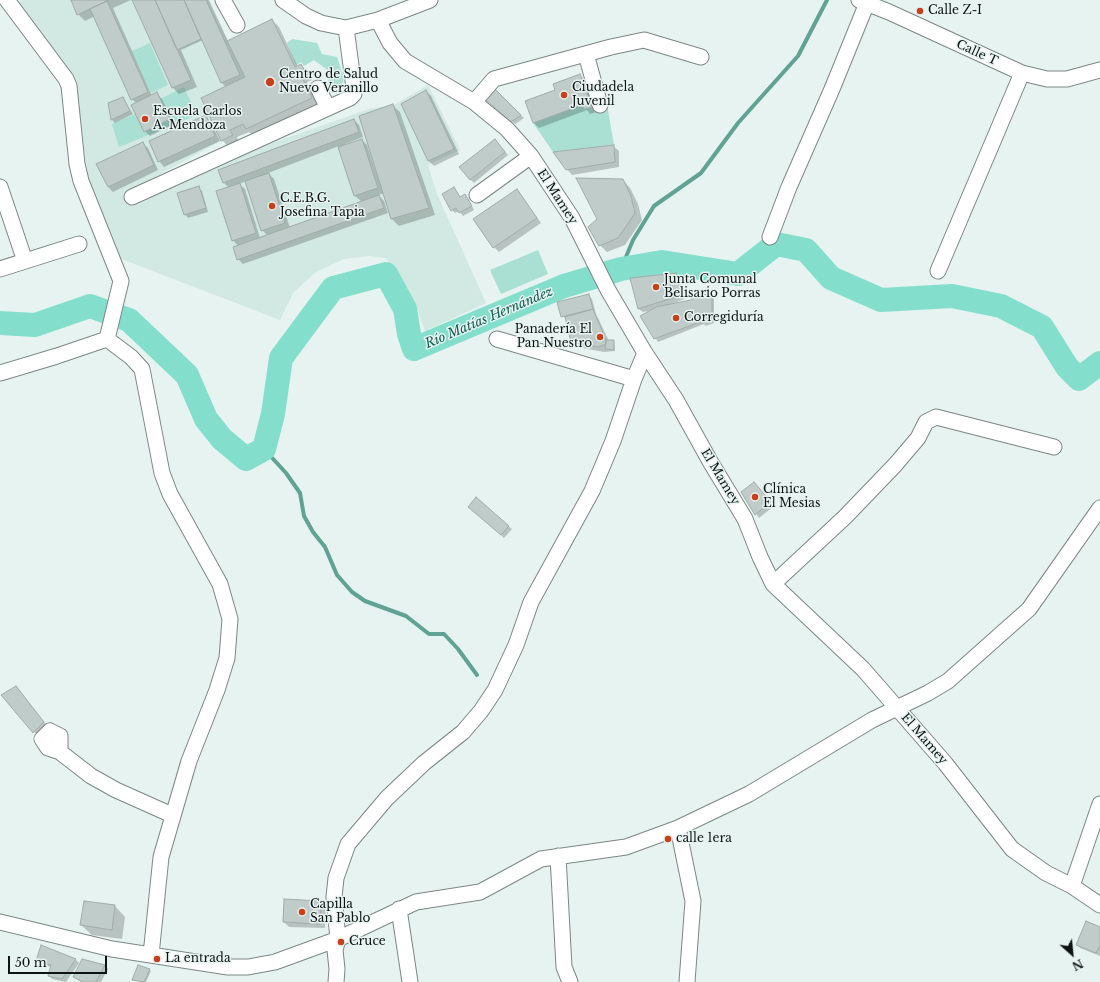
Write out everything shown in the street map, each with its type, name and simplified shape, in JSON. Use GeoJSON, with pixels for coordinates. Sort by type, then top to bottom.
{"type":"FeatureCollection","features":[{"type":"Feature","properties":{"kind":"street"},"geometry":{"type":"LineString","coordinates":[[0,8],[7,0],[66,79],[69,86],[79,173],[122,281],[108,332]]}},
{"type":"Feature","properties":{"kind":"street"},"geometry":{"type":"LineString","coordinates":[[223,0],[236,25]]}},
{"type":"Feature","properties":{"kind":"street"},"geometry":{"type":"LineString","coordinates":[[283,0],[306,16],[321,23],[346,28],[378,20],[430,0]]}},
{"type":"Feature","properties":{"kind":"street"},"geometry":{"type":"LineString","coordinates":[[770,237],[789,187],[832,89],[863,2]]}},
{"type":"Feature","properties":{"kind":"street","name":"Calle T"},"geometry":{"type":"LineString","coordinates":[[863,2],[892,6],[1022,73],[1047,79],[1067,79],[1100,70]]}},
{"type":"Feature","properties":{"kind":"street","name":"El Mamey"},"geometry":{"type":"LineString","coordinates":[[378,20],[390,43],[405,61],[474,102],[507,129],[531,156],[559,195],[594,260],[608,290],[645,353],[676,400],[711,463],[745,519],[760,557],[773,584],[863,669],[945,763],[1012,849],[1046,873],[1072,886],[1100,905]]}},
{"type":"Feature","properties":{"kind":"street"},"geometry":{"type":"LineString","coordinates":[[132,197],[350,98],[354,94],[346,28]]}},
{"type":"Feature","properties":{"kind":"street"},"geometry":{"type":"LineString","coordinates":[[474,102],[494,79],[644,40],[701,57]]}},
{"type":"Feature","properties":{"kind":"street"},"geometry":{"type":"LineString","coordinates":[[586,54],[600,105]]}},
{"type":"Feature","properties":{"kind":"street"},"geometry":{"type":"LineString","coordinates":[[938,271],[1022,73]]}},
{"type":"Feature","properties":{"kind":"street"},"geometry":{"type":"LineString","coordinates":[[318,88],[328,108]]}},
{"type":"Feature","properties":{"kind":"street"},"geometry":{"type":"LineString","coordinates":[[477,195],[531,156]]}},
{"type":"Feature","properties":{"kind":"street"},"geometry":{"type":"LineString","coordinates":[[0,187],[25,261]]}},
{"type":"Feature","properties":{"kind":"street"},"geometry":{"type":"LineString","coordinates":[[0,269],[79,244]]}},
{"type":"Feature","properties":{"kind":"street"},"geometry":{"type":"LineString","coordinates":[[0,373],[57,356],[108,332]]}},
{"type":"Feature","properties":{"kind":"street"},"geometry":{"type":"LineString","coordinates":[[108,332],[142,369],[162,473],[170,494],[220,584],[230,619],[227,658],[217,690],[190,761],[172,816],[161,857],[151,955]]}},
{"type":"Feature","properties":{"kind":"street"},"geometry":{"type":"LineString","coordinates":[[497,339],[634,379]]}},
{"type":"Feature","properties":{"kind":"street"},"geometry":{"type":"LineString","coordinates":[[336,982],[337,969],[335,950],[338,939],[334,897],[336,878],[348,844],[387,798],[468,727],[494,690],[516,645],[531,602],[592,491],[613,441],[634,379],[640,368],[645,353]]}},
{"type":"Feature","properties":{"kind":"street"},"geometry":{"type":"LineString","coordinates":[[773,584],[845,517],[895,465],[918,438],[926,422],[936,417],[1054,448]]}},
{"type":"Feature","properties":{"kind":"street"},"geometry":{"type":"LineString","coordinates":[[0,922],[112,949],[228,967],[248,967],[275,962],[338,939],[399,909],[423,900],[480,892],[534,862],[558,856],[626,847],[678,828],[749,794],[872,720],[948,681],[1029,609],[1100,508]]}},
{"type":"Feature","properties":{"kind":"street"},"geometry":{"type":"LineString","coordinates":[[60,752],[97,779],[172,816]]}},
{"type":"Feature","properties":{"kind":"street"},"geometry":{"type":"LineString","coordinates":[[1072,886],[1100,804]]}},
{"type":"Feature","properties":{"kind":"street"},"geometry":{"type":"LineString","coordinates":[[678,828],[693,901],[687,982]]}},
{"type":"Feature","properties":{"kind":"street"},"geometry":{"type":"LineString","coordinates":[[558,856],[564,968],[570,982]]}},
{"type":"Feature","properties":{"kind":"street"},"geometry":{"type":"LineString","coordinates":[[399,909],[410,982]]}},
{"type":"Feature","properties":{"kind":"shaded area","name":"C.E.B.G. Josefina Tapia"},"geometry":{"type":"Polygon","coordinates":[[[21,0],[208,0],[245,77],[221,141],[122,195],[139,204],[204,167],[369,109],[396,104],[428,85],[460,150],[428,165],[437,194],[486,303],[425,331],[415,303],[386,258],[369,256],[344,259],[316,272],[293,293],[280,320],[119,258],[85,184],[76,91],[18,3],[21,0]]]}},
{"type":"Feature","properties":{"kind":"green space"},"geometry":{"type":"Polygon","coordinates":[[[292,39],[317,43],[322,54],[337,57],[344,78],[342,85],[327,92],[329,71],[314,60],[304,66],[301,62],[296,65],[287,43],[292,39]]]}},
{"type":"Feature","properties":{"kind":"green space"},"geometry":{"type":"Polygon","coordinates":[[[150,43],[168,85],[151,93],[132,51],[150,43]]]}},
{"type":"Feature","properties":{"kind":"green space"},"geometry":{"type":"Polygon","coordinates":[[[184,87],[197,115],[119,147],[112,124],[135,114],[144,131],[170,119],[160,99],[184,87]]]}},
{"type":"Feature","properties":{"kind":"green space"},"geometry":{"type":"Polygon","coordinates":[[[607,104],[614,145],[553,152],[533,123],[582,105],[584,109],[607,104]]]}},
{"type":"Feature","properties":{"kind":"green space"},"geometry":{"type":"Polygon","coordinates":[[[538,250],[548,274],[501,294],[490,270],[538,250]]]}},
{"type":"Feature","properties":{"kind":"building"},"geometry":{"type":"Polygon","coordinates":[[[71,0],[109,0],[77,15],[71,0]]]}},
{"type":"Feature","properties":{"kind":"building"},"geometry":{"type":"Polygon","coordinates":[[[132,0],[155,0],[191,80],[172,88],[132,0]]]}},
{"type":"Feature","properties":{"kind":"building"},"geometry":{"type":"Polygon","coordinates":[[[155,0],[184,0],[201,39],[177,50],[155,0]]]}},
{"type":"Feature","properties":{"kind":"building"},"geometry":{"type":"Polygon","coordinates":[[[184,0],[206,0],[240,75],[221,83],[184,0]]]}},
{"type":"Feature","properties":{"kind":"building"},"geometry":{"type":"Polygon","coordinates":[[[107,1],[148,92],[131,100],[90,9],[107,1]]]}},
{"type":"Feature","properties":{"kind":"building","name":"Centro de Salud Nuevo Veranillo"},"geometry":{"type":"Polygon","coordinates":[[[272,19],[295,67],[301,64],[306,73],[301,75],[312,98],[246,129],[243,124],[230,130],[233,135],[221,141],[201,98],[245,77],[227,41],[272,19]]]}},
{"type":"Feature","properties":{"kind":"building","name":"Ciudadela Juvenil"},"geometry":{"type":"Polygon","coordinates":[[[580,74],[592,107],[584,109],[582,105],[533,123],[525,101],[555,90],[553,84],[580,74]]]}},
{"type":"Feature","properties":{"kind":"building"},"geometry":{"type":"Polygon","coordinates":[[[494,88],[521,115],[511,122],[484,98],[494,88]]]}},
{"type":"Feature","properties":{"kind":"building"},"geometry":{"type":"Polygon","coordinates":[[[426,90],[454,149],[428,161],[401,104],[426,90]]]}},
{"type":"Feature","properties":{"kind":"building"},"geometry":{"type":"Polygon","coordinates":[[[157,92],[170,119],[144,132],[131,105],[157,92]]]}},
{"type":"Feature","properties":{"kind":"building"},"geometry":{"type":"Polygon","coordinates":[[[123,97],[130,111],[111,120],[108,103],[123,97]]]}},
{"type":"Feature","properties":{"kind":"building"},"geometry":{"type":"Polygon","coordinates":[[[393,104],[429,208],[391,219],[359,116],[393,104]]]}},
{"type":"Feature","properties":{"kind":"building"},"geometry":{"type":"Polygon","coordinates":[[[206,115],[215,136],[158,162],[149,141],[206,115]]]}},
{"type":"Feature","properties":{"kind":"building"},"geometry":{"type":"Polygon","coordinates":[[[354,119],[359,132],[223,183],[218,170],[354,119]]]}},
{"type":"Feature","properties":{"kind":"building"},"geometry":{"type":"Polygon","coordinates":[[[362,139],[378,188],[354,196],[338,147],[362,139]]]}},
{"type":"Feature","properties":{"kind":"building"},"geometry":{"type":"Polygon","coordinates":[[[495,139],[505,152],[470,180],[459,167],[495,139]]]}},
{"type":"Feature","properties":{"kind":"building"},"geometry":{"type":"Polygon","coordinates":[[[143,142],[154,165],[108,187],[96,164],[143,142]]]}},
{"type":"Feature","properties":{"kind":"building"},"geometry":{"type":"Polygon","coordinates":[[[614,145],[615,162],[566,170],[553,152],[614,145]]]}},
{"type":"Feature","properties":{"kind":"building"},"geometry":{"type":"Polygon","coordinates":[[[269,173],[285,223],[261,231],[245,181],[269,173]]]}},
{"type":"Feature","properties":{"kind":"building"},"geometry":{"type":"Polygon","coordinates":[[[576,178],[623,179],[631,196],[635,213],[618,238],[599,246],[588,227],[597,219],[576,178]]]}},
{"type":"Feature","properties":{"kind":"building"},"geometry":{"type":"Polygon","coordinates":[[[240,183],[256,233],[232,241],[216,191],[240,183]]]}},
{"type":"Feature","properties":{"kind":"building"},"geometry":{"type":"Polygon","coordinates":[[[199,186],[206,208],[184,215],[177,193],[199,186]]]}},
{"type":"Feature","properties":{"kind":"building"},"geometry":{"type":"Polygon","coordinates":[[[454,187],[460,197],[465,194],[472,206],[459,213],[456,208],[451,211],[442,194],[454,187]]]}},
{"type":"Feature","properties":{"kind":"building"},"geometry":{"type":"Polygon","coordinates":[[[517,189],[537,218],[493,248],[473,219],[517,189]]]}},
{"type":"Feature","properties":{"kind":"building"},"geometry":{"type":"Polygon","coordinates":[[[379,195],[384,208],[237,260],[233,247],[379,195]]]}},
{"type":"Feature","properties":{"kind":"building","name":"Junta Comunal Belisario Porras"},"geometry":{"type":"Polygon","coordinates":[[[676,273],[682,295],[638,309],[630,278],[676,273]]]}},
{"type":"Feature","properties":{"kind":"building","name":"Corregiduría"},"geometry":{"type":"Polygon","coordinates":[[[712,293],[712,320],[702,323],[700,322],[654,339],[640,316],[656,307],[691,300],[693,297],[712,293]]]}},
{"type":"Feature","properties":{"kind":"building"},"geometry":{"type":"Polygon","coordinates":[[[589,294],[593,309],[561,317],[557,302],[589,294]]]}},
{"type":"Feature","properties":{"kind":"building"},"geometry":{"type":"Polygon","coordinates":[[[593,309],[606,340],[606,344],[599,347],[571,342],[565,317],[593,309]]]}},
{"type":"Feature","properties":{"kind":"building"},"geometry":{"type":"Polygon","coordinates":[[[606,340],[614,340],[614,350],[605,349],[606,340]]]}},
{"type":"Feature","properties":{"kind":"building","name":"Clínica El Mesias"},"geometry":{"type":"Polygon","coordinates":[[[754,482],[771,502],[755,515],[741,492],[754,482]]]}},
{"type":"Feature","properties":{"kind":"building"},"geometry":{"type":"Polygon","coordinates":[[[476,497],[509,526],[501,535],[468,507],[476,497]]]}},
{"type":"Feature","properties":{"kind":"building"},"geometry":{"type":"Polygon","coordinates":[[[16,686],[44,722],[33,733],[1,695],[16,686]]]}},
{"type":"Feature","properties":{"kind":"building","name":"Capilla San Pablo"},"geometry":{"type":"Polygon","coordinates":[[[284,899],[321,901],[320,924],[283,922],[284,899]]]}},
{"type":"Feature","properties":{"kind":"building"},"geometry":{"type":"Polygon","coordinates":[[[84,901],[115,905],[112,930],[80,925],[84,901]]]}},
{"type":"Feature","properties":{"kind":"building"},"geometry":{"type":"Polygon","coordinates":[[[1086,921],[1100,927],[1100,945],[1096,953],[1076,945],[1086,921]]]}},
{"type":"Feature","properties":{"kind":"building"},"geometry":{"type":"Polygon","coordinates":[[[41,945],[76,959],[62,979],[48,976],[51,965],[36,961],[41,945]]]}},
{"type":"Feature","properties":{"kind":"building"},"geometry":{"type":"Polygon","coordinates":[[[82,959],[105,965],[96,982],[83,982],[73,977],[82,959]]]}},
{"type":"Feature","properties":{"kind":"building"},"geometry":{"type":"Polygon","coordinates":[[[138,965],[150,969],[144,982],[132,980],[138,965]]]}},
{"type":"Feature","properties":{"kind":"waterway"},"geometry":{"type":"LineString","coordinates":[[621,269],[633,240],[654,206],[701,173],[738,123],[798,56],[827,0]]}},
{"type":"Feature","properties":{"kind":"waterway","name":"Río Matías Hernández"},"geometry":{"type":"LineString","coordinates":[[0,323],[35,325],[90,306],[129,320],[187,375],[206,419],[222,439],[246,459],[264,449],[273,414],[281,358],[333,288],[386,274],[405,309],[409,334],[414,349],[564,286],[621,269],[662,262],[738,274],[776,244],[806,250],[831,278],[881,300],[952,296],[1001,306],[1042,327],[1067,367],[1079,379],[1100,363]]}},
{"type":"Feature","properties":{"kind":"waterway"},"geometry":{"type":"LineString","coordinates":[[264,449],[286,473],[300,493],[304,516],[313,532],[325,547],[337,575],[352,592],[365,601],[406,616],[429,634],[444,634],[458,649],[477,675]]}},
{"type":"Feature","properties":{"kind":"place","name":"Calle Z-I"},"geometry":{"type":"Point","coordinates":[920,11]}},
{"type":"Feature","properties":{"kind":"place","name":"Centro de Salud Nuevo Veranillo"},"geometry":{"type":"Point","coordinates":[270,82]}},
{"type":"Feature","properties":{"kind":"place","name":"Ciudadela Juvenil"},"geometry":{"type":"Point","coordinates":[564,95]}},
{"type":"Feature","properties":{"kind":"place","name":"Escuela Carlos A. Mendoza"},"geometry":{"type":"Point","coordinates":[145,119]}},
{"type":"Feature","properties":{"kind":"place","name":"C.E.B.G. Josefina Tapia"},"geometry":{"type":"Point","coordinates":[272,206]}},
{"type":"Feature","properties":{"kind":"place","name":"Junta Comunal Belisario Porras"},"geometry":{"type":"Point","coordinates":[656,287]}},
{"type":"Feature","properties":{"kind":"place","name":"Corregiduría"},"geometry":{"type":"Point","coordinates":[676,318]}},
{"type":"Feature","properties":{"kind":"place","name":"Panadería El Pan Nuestro"},"geometry":{"type":"Point","coordinates":[600,337]}},
{"type":"Feature","properties":{"kind":"place","name":"Clínica El Mesias"},"geometry":{"type":"Point","coordinates":[755,497]}},
{"type":"Feature","properties":{"kind":"place","name":"calle 1era"},"geometry":{"type":"Point","coordinates":[668,839]}},
{"type":"Feature","properties":{"kind":"place","name":"Capilla San Pablo"},"geometry":{"type":"Point","coordinates":[302,912]}},
{"type":"Feature","properties":{"kind":"place","name":"Cruce"},"geometry":{"type":"Point","coordinates":[341,942]}},
{"type":"Feature","properties":{"kind":"place","name":"La entrada"},"geometry":{"type":"Point","coordinates":[157,959]}}]}
